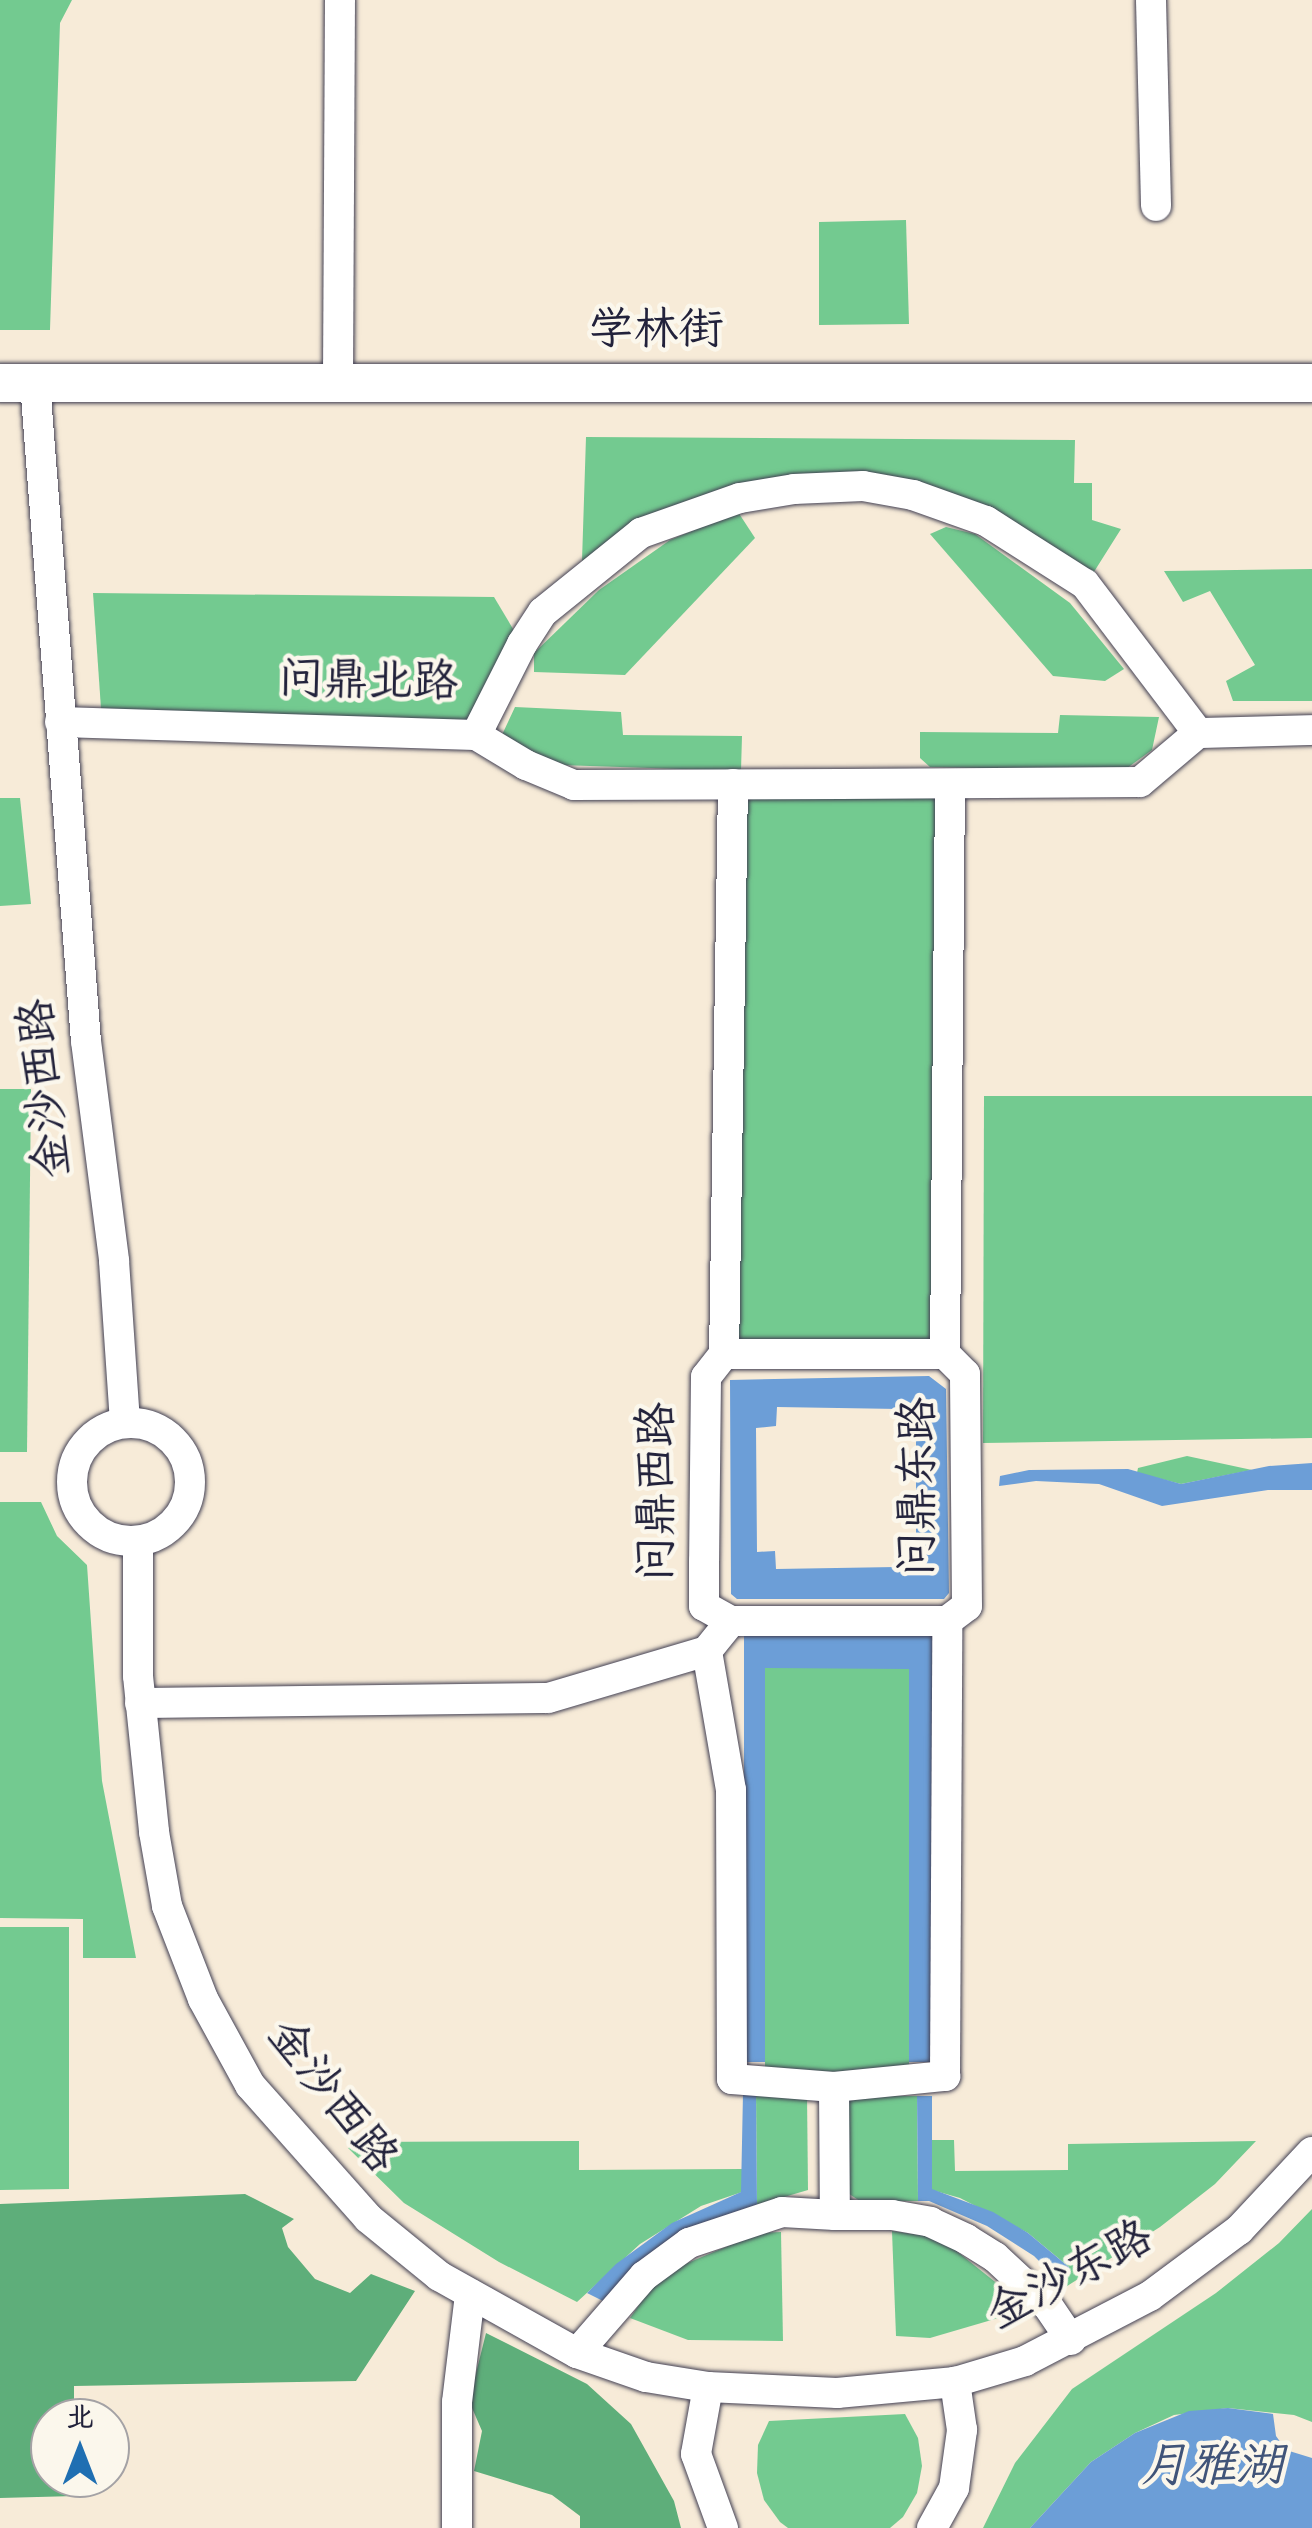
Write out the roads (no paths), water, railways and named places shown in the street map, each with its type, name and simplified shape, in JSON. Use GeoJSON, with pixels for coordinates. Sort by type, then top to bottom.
{"type":"FeatureCollection","features":[{"type":"Feature","properties":{"kind":"main road","name":"学林街"},"geometry":{"type":"LineString","coordinates":[[17,383],[1312,383]]}},
{"type":"Feature","properties":{"kind":"street"},"geometry":{"type":"LineString","coordinates":[[338,380],[340,0]]}},
{"type":"Feature","properties":{"kind":"street"},"geometry":{"type":"LineString","coordinates":[[1150,0],[1156,206]]}},
{"type":"Feature","properties":{"kind":"street","name":"金沙西路"},"geometry":{"type":"LineString","coordinates":[[17,383],[60,722],[86,1041],[114,1260],[125,1423]]}},
{"type":"Feature","properties":{"kind":"street","name":"问鼎北路"},"geometry":{"type":"LineString","coordinates":[[60,722],[476,735],[499,697],[522,644],[543,612],[641,533],[740,498],[794,489],[863,486],[913,495],[986,522],[1085,584],[1198,733]]}},
{"type":"Feature","properties":{"kind":"street"},"geometry":{"type":"LineString","coordinates":[[476,735],[526,765],[574,785],[950,784],[1140,782],[1198,733],[1312,730]]}},
{"type":"Feature","properties":{"kind":"street","name":"问鼎西路"},"geometry":{"type":"LineString","coordinates":[[706,1651],[731,1621],[704,1606],[706,1377],[724,1354],[733,784]]}},
{"type":"Feature","properties":{"kind":"street","name":"问鼎东路"},"geometry":{"type":"LineString","coordinates":[[834,2087],[945,2076],[947,1620],[967,1606],[965,1374],[945,1354],[950,784]]}},
{"type":"Feature","properties":{"kind":"street"},"geometry":{"type":"LineString","coordinates":[[724,1354],[945,1354]]}},
{"type":"Feature","properties":{"kind":"street"},"geometry":{"type":"LineString","coordinates":[[125,1423],[156,1428],[172,1438],[190,1471],[190,1490],[178,1519],[153,1538],[138,1541],[103,1535],[78,1510],[73,1493],[72,1476],[84,1447],[109,1427],[125,1423]]}},
{"type":"Feature","properties":{"kind":"street","name":"金沙西路"},"geometry":{"type":"LineString","coordinates":[[138,1541],[140,1703],[167,1906],[203,1998],[250,2085],[368,2218],[438,2276],[576,2353],[646,2377],[708,2387]]}},
{"type":"Feature","properties":{"kind":"street"},"geometry":{"type":"LineString","coordinates":[[731,1621],[947,1620]]}},
{"type":"Feature","properties":{"kind":"street"},"geometry":{"type":"LineString","coordinates":[[140,1703],[548,1698],[706,1651],[731,1790],[732,2079],[834,2087],[835,2215]]}},
{"type":"Feature","properties":{"kind":"street","name":"金沙东路"},"geometry":{"type":"LineString","coordinates":[[708,2387],[838,2393],[954,2382],[1025,2360],[1071,2340],[1150,2296],[1239,2230],[1312,2152]]}},
{"type":"Feature","properties":{"kind":"street"},"geometry":{"type":"LineString","coordinates":[[576,2353],[644,2276],[689,2243],[782,2212],[892,2215],[930,2222],[995,2256],[1048,2306],[1071,2340]]}},
{"type":"Feature","properties":{"kind":"street"},"geometry":{"type":"LineString","coordinates":[[457,2528],[457,2402],[470,2294]]}},
{"type":"Feature","properties":{"kind":"street"},"geometry":{"type":"LineString","coordinates":[[932,2528],[954,2488],[962,2430],[954,2382]]}},
{"type":"Feature","properties":{"kind":"street"},"geometry":{"type":"LineString","coordinates":[[708,2387],[696,2454],[723,2528]]}},
{"type":"Feature","properties":{"kind":"water"},"geometry":{"type":"Polygon","coordinates":[[[929,1376],[946,1389],[949,1593],[944,1599],[737,1599],[731,1594],[730,1380],[929,1376]],[[777,1407],[776,1426],[756,1428],[757,1552],[775,1551],[776,1569],[896,1567],[896,1552],[916,1551],[916,1426],[899,1426],[899,1409],[777,1407]]]}},
{"type":"Feature","properties":{"kind":"water"},"geometry":{"type":"Polygon","coordinates":[[[1312,1463],[1312,1490],[1268,1490],[1162,1506],[1099,1484],[1036,1481],[999,1486],[1000,1476],[1029,1470],[1128,1469],[1181,1484],[1269,1466],[1312,1463]]]}},
{"type":"Feature","properties":{"kind":"water"},"geometry":{"type":"Polygon","coordinates":[[[744,1630],[933,1630],[933,2062],[909,2062],[909,1669],[765,1668],[765,2062],[744,2062],[744,1630]]]}},
{"type":"Feature","properties":{"kind":"water"},"geometry":{"type":"Polygon","coordinates":[[[743,2093],[756,2093],[757,2205],[605,2302],[587,2293],[616,2264],[672,2223],[741,2192],[743,2093]]]}},
{"type":"Feature","properties":{"kind":"water"},"geometry":{"type":"Polygon","coordinates":[[[917,2096],[932,2096],[932,2189],[993,2212],[1028,2233],[1070,2268],[1056,2278],[1034,2256],[987,2226],[929,2201],[918,2201],[917,2096]]]}},
{"type":"Feature","properties":{"kind":"water","name":"月雅湖"},"geometry":{"type":"Polygon","coordinates":[[[1228,2408],[1273,2414],[1276,2436],[1286,2450],[1312,2458],[1312,2528],[1030,2528],[1091,2462],[1135,2433],[1189,2411],[1228,2408]]]}}]}
